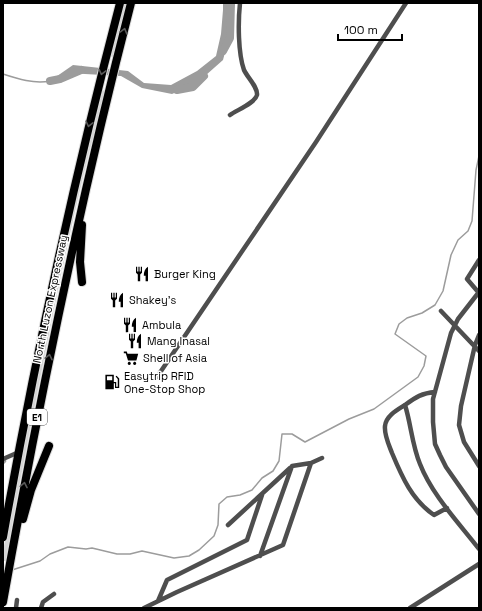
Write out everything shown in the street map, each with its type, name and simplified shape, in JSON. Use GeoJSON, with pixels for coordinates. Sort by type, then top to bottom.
{"type":"FeatureCollection","features":[{"type":"Feature","properties":{"kind":"highway","name":"North Luzon Expressway"},"geometry":{"type":"LineString","coordinates":[[3,537],[55,271],[98,86],[120,3]]}},
{"type":"Feature","properties":{"kind":"highway","name":"North Luzon Expressway"},"geometry":{"type":"LineString","coordinates":[[3,602],[44,381],[67,270],[131,3]]}},
{"type":"Feature","properties":{"kind":"highway"},"geometry":{"type":"LineString","coordinates":[[82,282],[80,262],[82,225],[95,149]]}},
{"type":"Feature","properties":{"kind":"highway"},"geometry":{"type":"LineString","coordinates":[[10,562],[31,490],[48,446]]}},
{"type":"Feature","properties":{"kind":"street"},"geometry":{"type":"LineString","coordinates":[[230,115],[257,96],[256,90],[245,71],[239,52],[240,3]]}},
{"type":"Feature","properties":{"kind":"street"},"geometry":{"type":"LineString","coordinates":[[157,377],[316,142],[406,3]]}},
{"type":"Feature","properties":{"kind":"street"},"geometry":{"type":"LineString","coordinates":[[479,260],[467,279],[479,292],[458,319],[451,333],[433,400],[432,422],[435,444],[446,467],[479,514]]}},
{"type":"Feature","properties":{"kind":"street"},"geometry":{"type":"LineString","coordinates":[[441,310],[454,326],[474,344],[479,351]]}},
{"type":"Feature","properties":{"kind":"street"},"geometry":{"type":"LineString","coordinates":[[479,335],[474,344],[461,406],[459,425],[464,442],[479,466]]}},
{"type":"Feature","properties":{"kind":"street"},"geometry":{"type":"LineString","coordinates":[[435,392],[426,392],[405,404],[390,415],[385,426],[387,440],[399,469],[410,490],[432,514],[436,515],[447,508]]}},
{"type":"Feature","properties":{"kind":"street"},"geometry":{"type":"LineString","coordinates":[[405,404],[420,465],[447,508],[479,549]]}},
{"type":"Feature","properties":{"kind":"street"},"geometry":{"type":"LineString","coordinates":[[3,459],[19,452]]}},
{"type":"Feature","properties":{"kind":"street"},"geometry":{"type":"LineString","coordinates":[[228,525],[292,466],[311,463],[322,458]]}},
{"type":"Feature","properties":{"kind":"street"},"geometry":{"type":"LineString","coordinates":[[144,608],[283,545],[311,463]]}},
{"type":"Feature","properties":{"kind":"street"},"geometry":{"type":"LineString","coordinates":[[260,556],[292,466]]}},
{"type":"Feature","properties":{"kind":"street"},"geometry":{"type":"LineString","coordinates":[[158,601],[166,580],[247,540],[262,495]]}},
{"type":"Feature","properties":{"kind":"street"},"geometry":{"type":"LineString","coordinates":[[410,608],[479,564]]}},
{"type":"Feature","properties":{"kind":"street"},"geometry":{"type":"LineString","coordinates":[[41,608],[43,602],[54,594]]}},
{"type":"Feature","properties":{"kind":"street"},"geometry":{"type":"LineString","coordinates":[[16,608],[17,600]]}},
{"type":"Feature","properties":{"kind":"shaded area"},"geometry":{"type":"Polygon","coordinates":[[[124,3],[127,3],[113,57],[110,56],[124,3]]]}},
{"type":"Feature","properties":{"kind":"shaded area"},"geometry":{"type":"Polygon","coordinates":[[[223,3],[235,3],[223,60],[197,83],[172,94],[142,88],[121,76],[67,73],[50,81],[73,65],[128,71],[144,83],[171,85],[197,71],[216,56],[221,34],[223,3]]]}},
{"type":"Feature","properties":{"kind":"shaded area"},"geometry":{"type":"Polygon","coordinates":[[[102,90],[106,91],[81,185],[67,248],[47,344],[6,561],[3,561],[8,521],[56,285],[102,90]]]}},
{"type":"Feature","properties":{"kind":"waterway"},"geometry":{"type":"LineString","coordinates":[[223,51],[230,38],[231,3]]}},
{"type":"Feature","properties":{"kind":"waterway"},"geometry":{"type":"LineString","coordinates":[[50,81],[60,79],[81,70]]}},
{"type":"Feature","properties":{"kind":"waterway"},"geometry":{"type":"LineString","coordinates":[[3,74],[32,81],[50,81]]}},
{"type":"Feature","properties":{"kind":"waterway"},"geometry":{"type":"LineString","coordinates":[[177,90],[193,87],[204,76]]}},
{"type":"Feature","properties":{"kind":"waterway"},"geometry":{"type":"LineString","coordinates":[[12,570],[40,561],[50,554],[68,547],[86,549],[92,548],[117,554],[130,554],[142,551],[174,558],[189,556],[199,550],[214,536],[218,525],[219,504],[227,497],[240,495],[252,490],[262,478],[273,471],[279,461],[282,434],[292,434],[305,442],[349,419],[374,409],[418,377],[424,366],[426,356],[395,334],[399,324],[407,318],[422,313],[435,305],[443,291],[451,255],[458,240],[468,231],[472,221],[476,170],[479,156]]}},
{"type":"Feature","properties":{"kind":"place","name":"Burger King"},"geometry":{"type":"Point","coordinates":[142,274]}},
{"type":"Feature","properties":{"kind":"place","name":"Shakey's"},"geometry":{"type":"Point","coordinates":[117,300]}},
{"type":"Feature","properties":{"kind":"place","name":"Ambula"},"geometry":{"type":"Point","coordinates":[130,325]}},
{"type":"Feature","properties":{"kind":"place","name":"Mang Inasal"},"geometry":{"type":"Point","coordinates":[135,341]}},
{"type":"Feature","properties":{"kind":"place","name":"Shell of Asia"},"geometry":{"type":"Point","coordinates":[131,358]}},
{"type":"Feature","properties":{"kind":"place","name":"Easytrip RFID One-Stop Shop"},"geometry":{"type":"Point","coordinates":[112,382]}}]}
